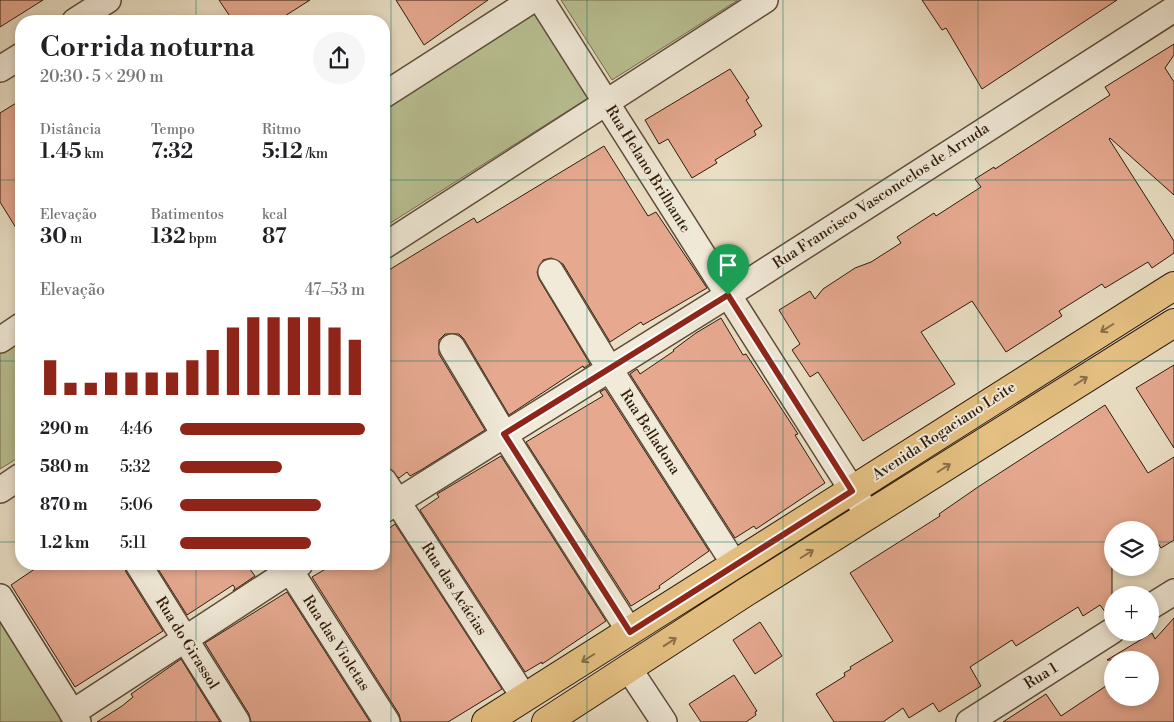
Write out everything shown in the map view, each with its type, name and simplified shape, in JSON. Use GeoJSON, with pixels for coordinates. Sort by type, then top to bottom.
{"type":"FeatureCollection","features":[{"type":"Feature","properties":{"kind":"main road","name":"Avenida Rogaciano Leite"},"geometry":{"type":"LineString","coordinates":[[486,722],[1174,286]]}},
{"type":"Feature","properties":{"kind":"main road","name":"Avenida Rogaciano Leite"},"geometry":{"type":"LineString","coordinates":[[546,722],[868,515],[1174,323]]}},
{"type":"Feature","properties":{"kind":"street"},"geometry":{"type":"LineString","coordinates":[[84,15],[108,0]]}},
{"type":"Feature","properties":{"kind":"street"},"geometry":{"type":"LineString","coordinates":[[390,91],[532,0]]}},
{"type":"Feature","properties":{"kind":"street","name":"Rua Helano Brilhante"},"geometry":{"type":"LineString","coordinates":[[541,0],[868,515]]}},
{"type":"Feature","properties":{"kind":"street"},"geometry":{"type":"LineString","coordinates":[[390,242],[607,104],[765,0]]}},
{"type":"Feature","properties":{"kind":"street","name":"Rua Francisco Vasconcelos de Arruda"},"geometry":{"type":"LineString","coordinates":[[390,506],[728,295],[1174,9]]}},
{"type":"Feature","properties":{"kind":"street"},"geometry":{"type":"LineString","coordinates":[[0,69],[15,60]]}},
{"type":"Feature","properties":{"kind":"street","name":"Rua Belladona"},"geometry":{"type":"LineString","coordinates":[[552,272],[609,368],[735,565]]}},
{"type":"Feature","properties":{"kind":"street"},"geometry":{"type":"LineString","coordinates":[[0,340],[15,330]]}},
{"type":"Feature","properties":{"kind":"street"},"geometry":{"type":"LineString","coordinates":[[452,347],[504,434],[630,632]]}},
{"type":"Feature","properties":{"kind":"street"},"geometry":{"type":"LineString","coordinates":[[0,490],[15,480]]}},
{"type":"Feature","properties":{"kind":"street","name":"Rua das Acácias"},"geometry":{"type":"LineString","coordinates":[[390,506],[524,697]]}},
{"type":"Feature","properties":{"kind":"street","name":"Rua do Girassol"},"geometry":{"type":"LineString","coordinates":[[142,570],[237,722]]}},
{"type":"Feature","properties":{"kind":"street"},"geometry":{"type":"LineString","coordinates":[[0,597],[75,717],[286,570]]}},
{"type":"Feature","properties":{"kind":"street","name":"Rua das Violetas"},"geometry":{"type":"LineString","coordinates":[[294,570],[387,722]]}},
{"type":"Feature","properties":{"kind":"street"},"geometry":{"type":"LineString","coordinates":[[1159,601],[1174,592]]}},
{"type":"Feature","properties":{"kind":"street","name":"Rua 1"},"geometry":{"type":"LineString","coordinates":[[969,722],[1104,636]]}},
{"type":"Feature","properties":{"kind":"street"},"geometry":{"type":"LineString","coordinates":[[629,669],[664,722]]}},
{"type":"Feature","properties":{"kind":"green space"},"geometry":{"type":"Polygon","coordinates":[[[561,0],[738,0],[612,80],[561,0]]]}},
{"type":"Feature","properties":{"kind":"green space"},"geometry":{"type":"Polygon","coordinates":[[[534,12],[588,98],[390,223],[390,103],[534,12]]]}},
{"type":"Feature","properties":{"kind":"green space"},"geometry":{"type":"Polygon","coordinates":[[[15,340],[15,460],[0,469],[0,349],[15,340]]]}},
{"type":"Feature","properties":{"kind":"green space"},"geometry":{"type":"Polygon","coordinates":[[[0,618],[65,722],[0,722],[0,618]]]}},
{"type":"Feature","properties":{"kind":"building"},"geometry":{"type":"Polygon","coordinates":[[[0,0],[43,0],[19,15],[15,15],[15,18],[0,27],[0,0]]]}},
{"type":"Feature","properties":{"kind":"building"},"geometry":{"type":"Polygon","coordinates":[[[219,0],[310,0],[286,15],[229,15],[219,0]]]}},
{"type":"Feature","properties":{"kind":"building"},"geometry":{"type":"Polygon","coordinates":[[[396,0],[488,0],[424,45],[396,0]]]}},
{"type":"Feature","properties":{"kind":"building"},"geometry":{"type":"Polygon","coordinates":[[[922,0],[1117,0],[982,89],[946,28],[942,30],[922,0]]]}},
{"type":"Feature","properties":{"kind":"building"},"geometry":{"type":"Polygon","coordinates":[[[1174,44],[1174,55],[1165,68],[1174,82],[1174,195],[1109,139],[1174,241],[1174,253],[1152,268],[1148,262],[1105,288],[1102,284],[1059,311],[1062,316],[1006,352],[972,301],[921,332],[955,384],[863,441],[818,372],[810,377],[792,350],[800,344],[779,310],[810,291],[815,299],[823,289],[855,268],[871,262],[901,243],[897,237],[934,213],[936,216],[981,187],[975,179],[994,167],[995,169],[1110,95],[1105,87],[1174,44]]]}},
{"type":"Feature","properties":{"kind":"building"},"geometry":{"type":"Polygon","coordinates":[[[730,69],[749,98],[746,100],[762,126],[754,131],[756,135],[715,160],[717,163],[692,178],[668,139],[659,144],[645,120],[730,69]]]}},
{"type":"Feature","properties":{"kind":"building"},"geometry":{"type":"Polygon","coordinates":[[[15,104],[15,226],[0,202],[0,113],[15,104]]]}},
{"type":"Feature","properties":{"kind":"building"},"geometry":{"type":"Polygon","coordinates":[[[604,146],[648,216],[656,212],[707,288],[643,325],[641,322],[610,342],[563,264],[551,258],[543,260],[537,272],[539,279],[590,364],[584,368],[583,366],[509,415],[464,339],[459,334],[445,334],[439,340],[439,354],[485,430],[421,470],[410,476],[407,472],[399,478],[390,469],[390,269],[474,218],[477,223],[604,146]]]}},
{"type":"Feature","properties":{"kind":"building"},"geometry":{"type":"Polygon","coordinates":[[[721,318],[743,355],[746,354],[798,434],[795,435],[825,483],[756,529],[754,526],[735,538],[630,374],[637,369],[640,374],[674,351],[696,333],[721,318]]]}},
{"type":"Feature","properties":{"kind":"building"},"geometry":{"type":"Polygon","coordinates":[[[1174,365],[1174,448],[1136,388],[1174,365]]]}},
{"type":"Feature","properties":{"kind":"building"},"geometry":{"type":"Polygon","coordinates":[[[605,389],[709,551],[659,586],[660,588],[631,606],[526,442],[603,396],[600,392],[605,389]]]}},
{"type":"Feature","properties":{"kind":"building"},"geometry":{"type":"Polygon","coordinates":[[[1105,405],[1148,473],[1174,457],[1174,540],[1161,548],[1159,545],[1159,521],[1104,521],[1104,576],[1112,576],[1112,586],[1104,586],[1104,610],[1100,605],[1083,616],[1078,607],[1016,646],[1012,640],[970,667],[981,686],[939,712],[933,703],[909,718],[903,708],[883,722],[834,722],[816,694],[845,676],[844,673],[851,669],[850,667],[893,641],[850,573],[940,516],[939,514],[1105,405]]]}},
{"type":"Feature","properties":{"kind":"building"},"geometry":{"type":"Polygon","coordinates":[[[501,456],[606,621],[542,664],[542,662],[525,672],[420,510],[439,497],[437,494],[501,456]]]}},
{"type":"Feature","properties":{"kind":"building"},"geometry":{"type":"Polygon","coordinates":[[[395,524],[502,689],[448,722],[401,722],[399,714],[312,577],[324,570],[390,570],[390,528],[395,524]]]}},
{"type":"Feature","properties":{"kind":"building"},"geometry":{"type":"Polygon","coordinates":[[[33,570],[126,570],[163,631],[75,687],[11,585],[33,570]]]}},
{"type":"Feature","properties":{"kind":"building"},"geometry":{"type":"Polygon","coordinates":[[[159,570],[250,570],[255,576],[233,591],[235,588],[233,585],[187,615],[159,570]]]}},
{"type":"Feature","properties":{"kind":"building"},"geometry":{"type":"Polygon","coordinates":[[[287,592],[370,722],[251,722],[249,714],[205,643],[287,592]]]}},
{"type":"Feature","properties":{"kind":"building"},"geometry":{"type":"Polygon","coordinates":[[[1174,618],[1174,722],[1003,722],[1046,694],[1061,716],[1104,687],[1104,706],[1159,706],[1159,651],[1122,651],[1139,641],[1159,641],[1159,635],[1174,618]]]}},
{"type":"Feature","properties":{"kind":"building"},"geometry":{"type":"Polygon","coordinates":[[[760,622],[782,656],[755,674],[733,640],[760,622]]]}},
{"type":"Feature","properties":{"kind":"building"},"geometry":{"type":"Polygon","coordinates":[[[181,659],[220,722],[97,722],[122,706],[133,697],[131,694],[181,659]]]}},
{"type":"Feature","properties":{"kind":"building"},"geometry":{"type":"Polygon","coordinates":[[[734,675],[757,711],[755,712],[756,715],[746,722],[701,722],[689,704],[734,675]]]}},
{"type":"Feature","properties":{"kind":"route"},"geometry":{"type":"LineString","coordinates":[[728,295],[852,491],[630,632],[504,434],[728,295]]}}]}
